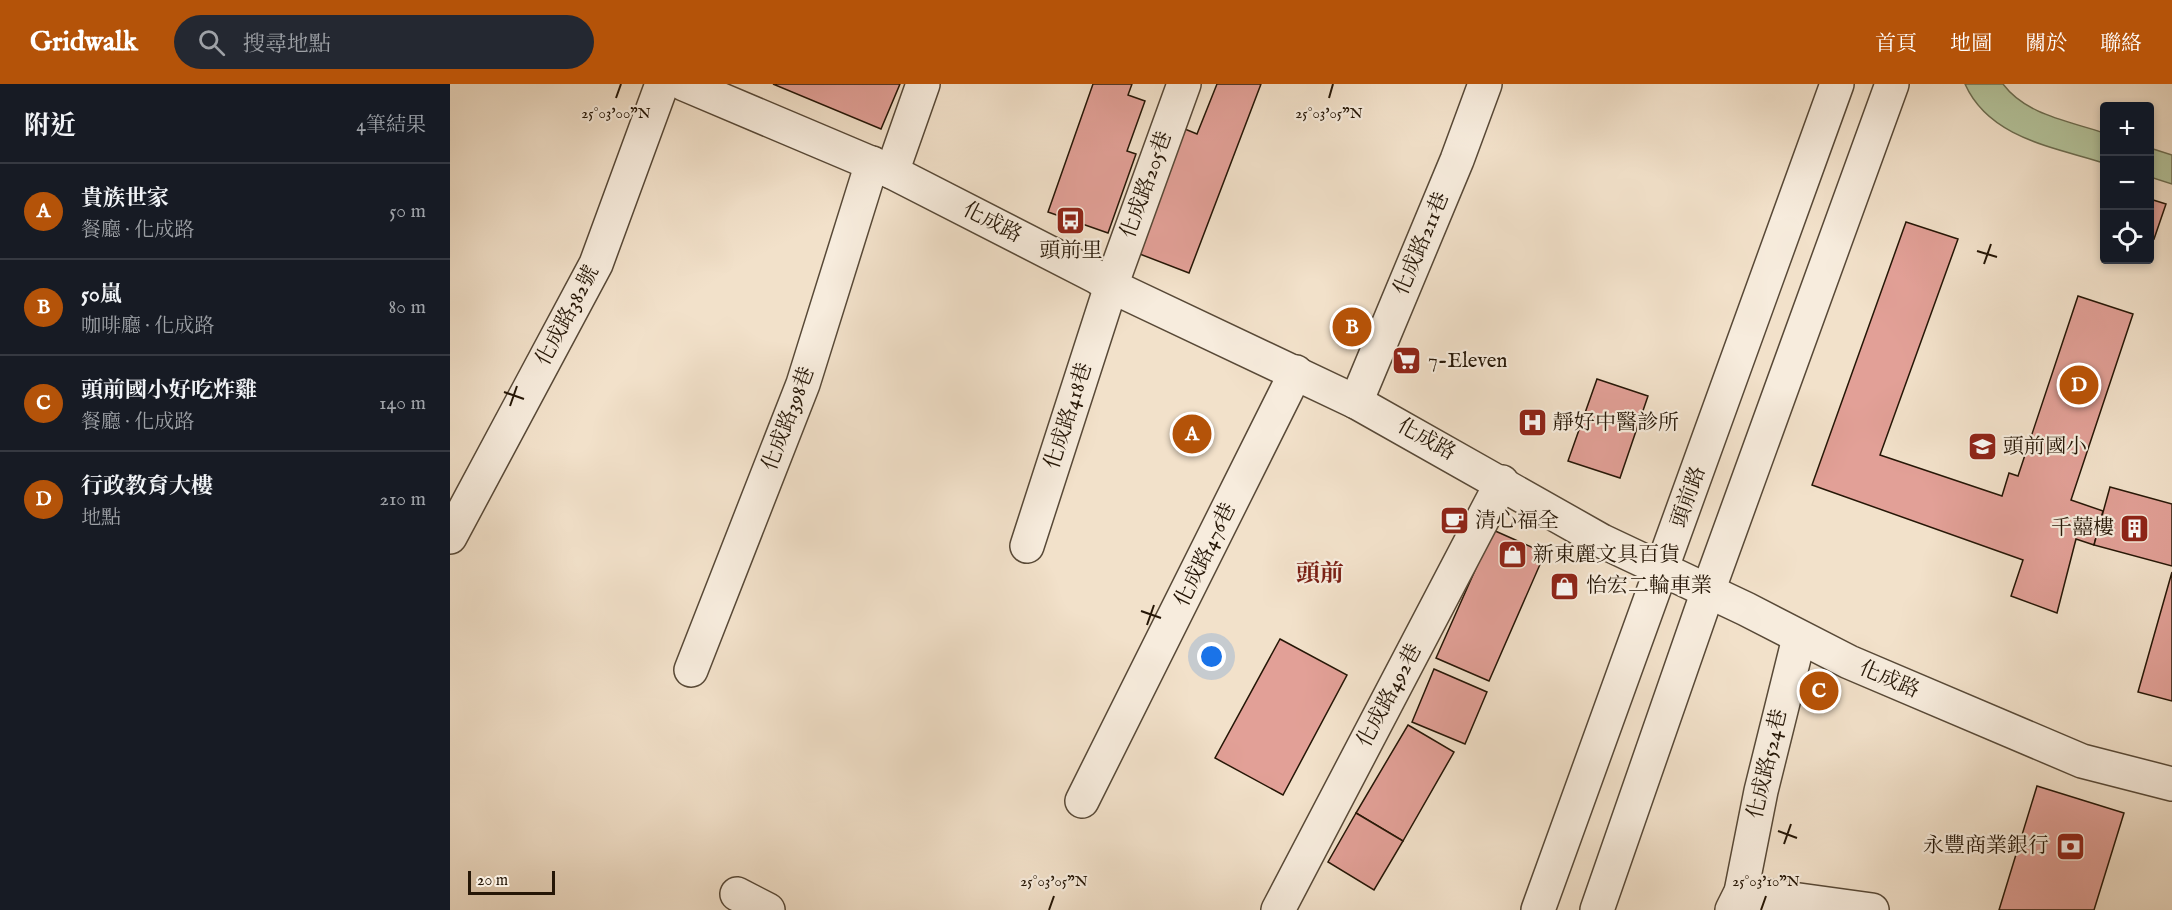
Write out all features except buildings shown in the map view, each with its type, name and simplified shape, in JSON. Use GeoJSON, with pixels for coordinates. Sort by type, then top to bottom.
{"type":"FeatureCollection","features":[{"type":"Feature","properties":{"kind":"street","name":"化成路382號"},"geometry":{"type":"LineString","coordinates":[[450,537],[596,264],[662,84]]}},
{"type":"Feature","properties":{"kind":"street","name":"化成路"},"geometry":{"type":"LineString","coordinates":[[684,84],[882,167],[1111,286],[1296,372],[1502,482],[1602,541],[1849,662],[2082,761],[2172,784]]}},
{"type":"Feature","properties":{"kind":"street","name":"化成路398巷"},"geometry":{"type":"LineString","coordinates":[[691,670],[803,384],[882,167],[923,84]]}},
{"type":"Feature","properties":{"kind":"street","name":"化成路205巷"},"geometry":{"type":"LineString","coordinates":[[1111,286],[1184,84]]}},
{"type":"Feature","properties":{"kind":"street","name":"化成路211巷"},"geometry":{"type":"LineString","coordinates":[[1356,402],[1457,160],[1485,84]]}},
{"type":"Feature","properties":{"kind":"street","name":"頭前路"},"geometry":{"type":"LineString","coordinates":[[1538,910],[1837,84]]}},
{"type":"Feature","properties":{"kind":"street"},"geometry":{"type":"LineString","coordinates":[[1606,908],[1708,591],[1892,84]]}},
{"type":"Feature","properties":{"kind":"street","name":"化成路418巷"},"geometry":{"type":"LineString","coordinates":[[1027,546],[1111,286]]}},
{"type":"Feature","properties":{"kind":"street","name":"化成路476巷"},"geometry":{"type":"LineString","coordinates":[[1082,801],[1296,372]]}},
{"type":"Feature","properties":{"kind":"street","name":"化成路492巷"},"geometry":{"type":"LineString","coordinates":[[1278,910],[1502,482]]}},
{"type":"Feature","properties":{"kind":"street","name":"化成路524巷"},"geometry":{"type":"LineString","coordinates":[[1737,901],[1761,791],[1799,638]]}},
{"type":"Feature","properties":{"kind":"street"},"geometry":{"type":"LineString","coordinates":[[737,894],[768,910]]}},
{"type":"Feature","properties":{"kind":"street"},"geometry":{"type":"LineString","coordinates":[[1737,901],[1872,910]]}},
{"type":"Feature","properties":{"kind":"green space"},"geometry":{"type":"Polygon","coordinates":[[[1965,84],[2003,84],[2013,95],[2036,110],[2100,132],[2100,162],[2024,138],[2006,129],[1990,117],[1976,102],[1965,84]]]}},
{"type":"Feature","properties":{"kind":"green space"},"geometry":{"type":"Polygon","coordinates":[[[2154,149],[2172,155],[2172,184],[2154,178],[2154,149]]]}},
{"type":"Feature","properties":{"kind":"place","name":"頭前里"},"geometry":{"type":"Point","coordinates":[1071,220]}},
{"type":"Feature","properties":{"kind":"place","name":"50嵐"},"geometry":{"type":"Point","coordinates":[1352,327]}},
{"type":"Feature","properties":{"kind":"place","name":"7-Eleven"},"geometry":{"type":"Point","coordinates":[1407,361]}},
{"type":"Feature","properties":{"kind":"place","name":"行政教育大樓"},"geometry":{"type":"Point","coordinates":[2079,385]}},
{"type":"Feature","properties":{"kind":"place","name":"靜好中醫診所"},"geometry":{"type":"Point","coordinates":[1532,423]}},
{"type":"Feature","properties":{"kind":"place","name":"貴族世家"},"geometry":{"type":"Point","coordinates":[1192,434]}},
{"type":"Feature","properties":{"kind":"place","name":"頭前國小"},"geometry":{"type":"Point","coordinates":[1982,447]}},
{"type":"Feature","properties":{"kind":"place","name":"清心福全"},"geometry":{"type":"Point","coordinates":[1454,521]}},
{"type":"Feature","properties":{"kind":"place","name":"千囍樓"},"geometry":{"type":"Point","coordinates":[2135,528]}},
{"type":"Feature","properties":{"kind":"place","name":"新東麗文具百貨"},"geometry":{"type":"Point","coordinates":[1512,555]}},
{"type":"Feature","properties":{"kind":"place","name":"怡宏二輪車業"},"geometry":{"type":"Point","coordinates":[1565,586]}},
{"type":"Feature","properties":{"kind":"place","name":"頭前國小好吃炸雞"},"geometry":{"type":"Point","coordinates":[1819,691]}},
{"type":"Feature","properties":{"kind":"place","name":"永豐商業銀行"},"geometry":{"type":"Point","coordinates":[2070,846]}},
{"type":"Feature","properties":{"kind":"district","name":"頭前"},"geometry":{"type":"Point","coordinates":[1320,574]}}]}
